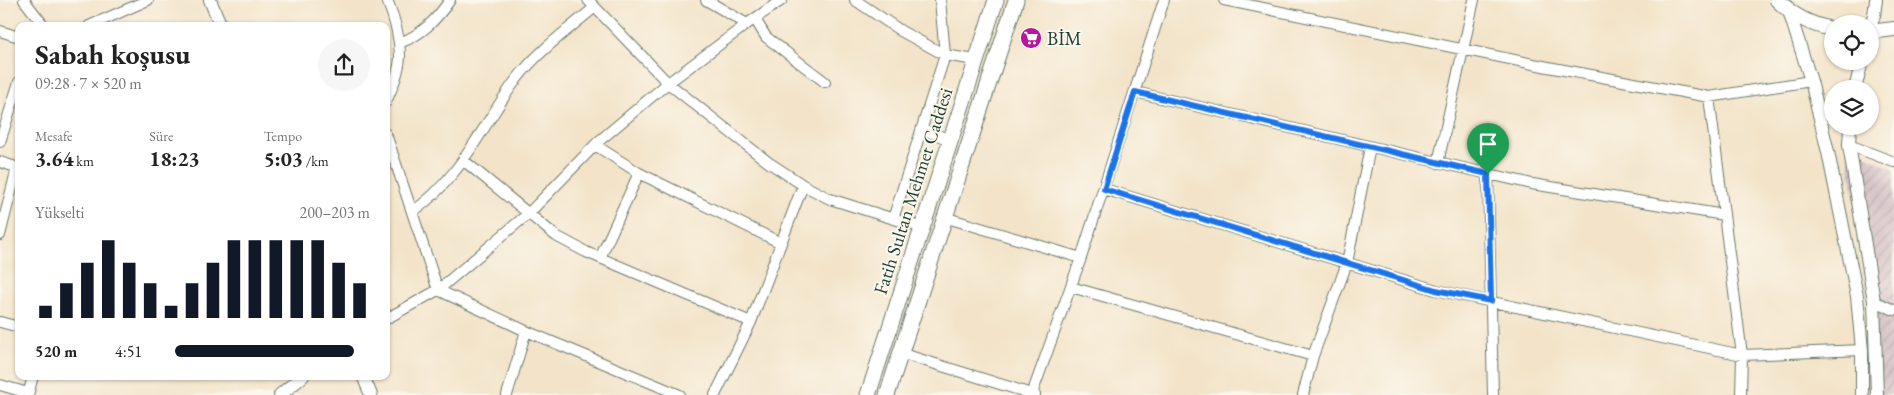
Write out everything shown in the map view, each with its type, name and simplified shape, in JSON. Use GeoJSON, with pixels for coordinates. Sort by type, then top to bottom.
{"type":"FeatureCollection","features":[{"type":"Feature","properties":{"kind":"main road","name":"Fatih Sultan Mehmet Caddesi"},"geometry":{"type":"LineString","coordinates":[[868,395],[996,0]]}},
{"type":"Feature","properties":{"kind":"main road"},"geometry":{"type":"LineString","coordinates":[[887,395],[1016,0]]}},
{"type":"Feature","properties":{"kind":"main road"},"geometry":{"type":"LineString","coordinates":[[1784,3],[1804,21],[1824,27]]}},
{"type":"Feature","properties":{"kind":"main road"},"geometry":{"type":"LineString","coordinates":[[1879,31],[1894,29]]}},
{"type":"Feature","properties":{"kind":"street"},"geometry":{"type":"LineString","coordinates":[[24,0],[41,22]]}},
{"type":"Feature","properties":{"kind":"street"},"geometry":{"type":"LineString","coordinates":[[98,22],[148,0]]}},
{"type":"Feature","properties":{"kind":"street"},"geometry":{"type":"LineString","coordinates":[[210,0],[219,22]]}},
{"type":"Feature","properties":{"kind":"street"},"geometry":{"type":"LineString","coordinates":[[399,43],[415,36],[426,28],[438,17],[450,0]]}},
{"type":"Feature","properties":{"kind":"street"},"geometry":{"type":"LineString","coordinates":[[706,0],[751,22],[766,37],[825,82]]}},
{"type":"Feature","properties":{"kind":"street"},"geometry":{"type":"LineString","coordinates":[[390,317],[438,290],[529,213],[595,145],[668,82],[782,0]]}},
{"type":"Feature","properties":{"kind":"street"},"geometry":{"type":"LineString","coordinates":[[855,0],[901,31],[945,55],[975,60]]}},
{"type":"Feature","properties":{"kind":"street"},"geometry":{"type":"LineString","coordinates":[[893,219],[945,55],[940,0]]}},
{"type":"Feature","properties":{"kind":"street"},"geometry":{"type":"LineString","coordinates":[[900,353],[1033,395],[1104,189],[1164,0]]}},
{"type":"Feature","properties":{"kind":"street"},"geometry":{"type":"LineString","coordinates":[[1224,0],[1709,97],[1811,81]]}},
{"type":"Feature","properties":{"kind":"street"},"geometry":{"type":"LineString","coordinates":[[1438,163],[1474,0]]}},
{"type":"Feature","properties":{"kind":"street"},"geometry":{"type":"LineString","coordinates":[[1874,15],[1876,0]]}},
{"type":"Feature","properties":{"kind":"street"},"geometry":{"type":"LineString","coordinates":[[389,1],[399,43],[400,59],[390,91]]}},
{"type":"Feature","properties":{"kind":"street"},"geometry":{"type":"LineString","coordinates":[[1784,3],[1811,81],[1828,152],[1857,296],[1862,350],[1862,395]]}},
{"type":"Feature","properties":{"kind":"street"},"geometry":{"type":"LineString","coordinates":[[412,212],[439,190],[463,160],[524,70],[592,4],[668,82],[768,162],[803,185],[830,199],[923,228]]}},
{"type":"Feature","properties":{"kind":"street"},"geometry":{"type":"LineString","coordinates":[[0,31],[15,36]]}},
{"type":"Feature","properties":{"kind":"street"},"geometry":{"type":"LineString","coordinates":[[1135,92],[1532,184],[1724,215]]}},
{"type":"Feature","properties":{"kind":"street"},"geometry":{"type":"LineString","coordinates":[[0,142],[15,95]]}},
{"type":"Feature","properties":{"kind":"street"},"geometry":{"type":"LineString","coordinates":[[1709,97],[1742,355],[1741,395]]}},
{"type":"Feature","properties":{"kind":"street"},"geometry":{"type":"LineString","coordinates":[[922,129],[950,140]]}},
{"type":"Feature","properties":{"kind":"street"},"geometry":{"type":"LineString","coordinates":[[1850,135],[1849,145],[1874,301],[1880,393]]}},
{"type":"Feature","properties":{"kind":"street"},"geometry":{"type":"LineString","coordinates":[[595,145],[639,172],[781,243]]}},
{"type":"Feature","properties":{"kind":"street"},"geometry":{"type":"LineString","coordinates":[[1849,145],[1894,162]]}},
{"type":"Feature","properties":{"kind":"street"},"geometry":{"type":"LineString","coordinates":[[390,146],[438,290],[526,331],[680,395]]}},
{"type":"Feature","properties":{"kind":"street"},"geometry":{"type":"LineString","coordinates":[[1303,395],[1313,356],[1347,263],[1370,147]]}},
{"type":"Feature","properties":{"kind":"street"},"geometry":{"type":"LineString","coordinates":[[463,160],[556,236],[600,258],[751,322]]}},
{"type":"Feature","properties":{"kind":"street"},"geometry":{"type":"LineString","coordinates":[[0,162],[15,167]]}},
{"type":"Feature","properties":{"kind":"street"},"geometry":{"type":"LineString","coordinates":[[600,258],[639,172]]}},
{"type":"Feature","properties":{"kind":"street"},"geometry":{"type":"LineString","coordinates":[[1488,174],[1492,395]]}},
{"type":"Feature","properties":{"kind":"street"},"geometry":{"type":"LineString","coordinates":[[0,235],[15,179]]}},
{"type":"Feature","properties":{"kind":"street"},"geometry":{"type":"LineString","coordinates":[[715,395],[751,322],[803,185]]}},
{"type":"Feature","properties":{"kind":"street"},"geometry":{"type":"LineString","coordinates":[[1104,189],[1436,290],[1742,355],[1862,350]]}},
{"type":"Feature","properties":{"kind":"street"},"geometry":{"type":"LineString","coordinates":[[944,217],[1081,258]]}},
{"type":"Feature","properties":{"kind":"street"},"geometry":{"type":"LineString","coordinates":[[1071,287],[1313,356]]}},
{"type":"Feature","properties":{"kind":"street"},"geometry":{"type":"LineString","coordinates":[[1874,301],[1894,310]]}},
{"type":"Feature","properties":{"kind":"street"},"geometry":{"type":"LineString","coordinates":[[0,322],[15,326]]}},
{"type":"Feature","properties":{"kind":"street"},"geometry":{"type":"LineString","coordinates":[[507,395],[526,331]]}},
{"type":"Feature","properties":{"kind":"street"},"geometry":{"type":"LineString","coordinates":[[0,385],[28,394],[32,380]]}},
{"type":"Feature","properties":{"kind":"street"},"geometry":{"type":"LineString","coordinates":[[280,395],[298,380]]}},
{"type":"Feature","properties":{"kind":"street"},"geometry":{"type":"LineString","coordinates":[[365,380],[372,395]]}},
{"type":"Feature","properties":{"kind":"shaded area"},"geometry":{"type":"Polygon","coordinates":[[[1847,146],[1894,169],[1894,395],[1869,395],[1870,312],[1847,146]]]}},
{"type":"Feature","properties":{"kind":"place","name":"BİM"},"geometry":{"type":"Point","coordinates":[1031,38]}},
{"type":"Feature","properties":{"kind":"route"},"geometry":{"type":"LineString","coordinates":[[1135,92],[1488,174],[1491,301],[1436,290],[1104,189],[1135,92]]}}]}
